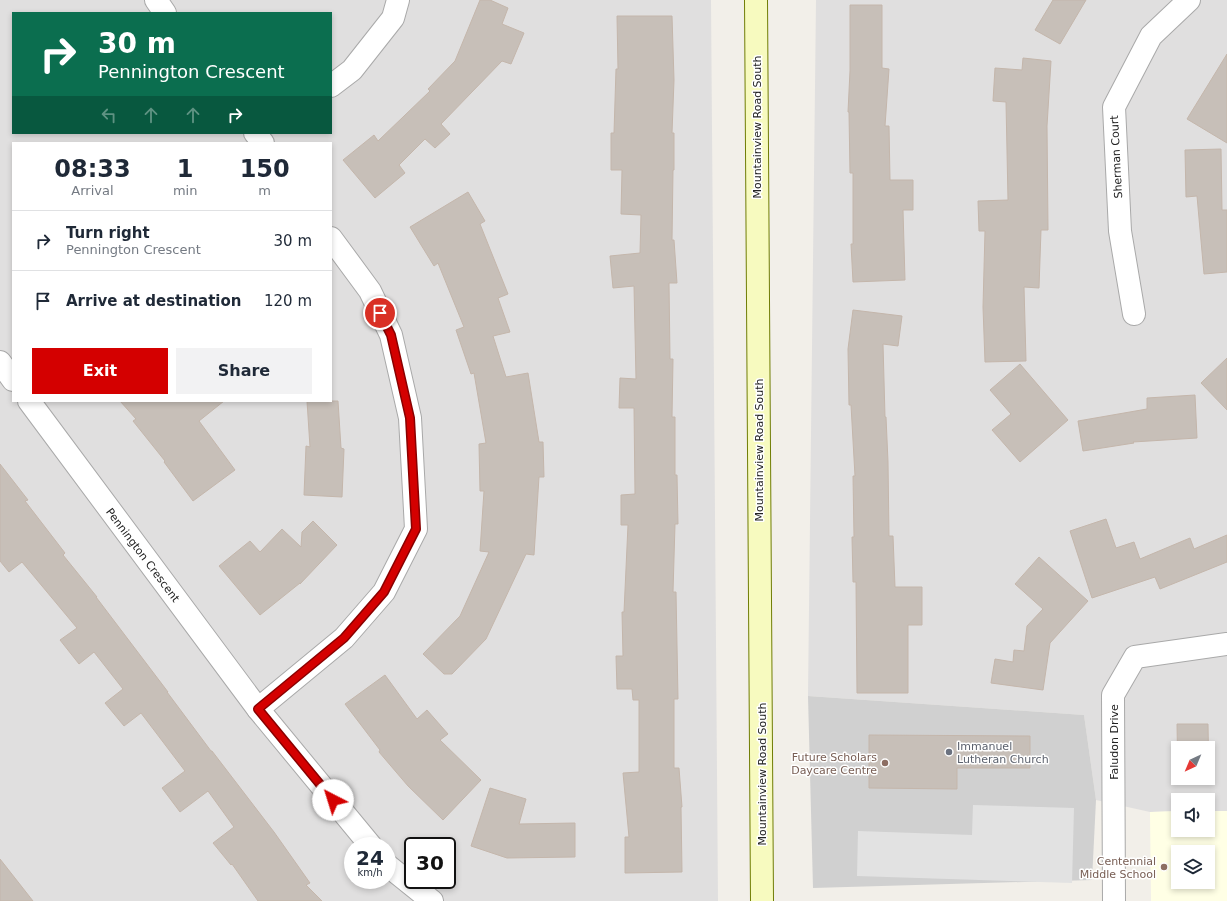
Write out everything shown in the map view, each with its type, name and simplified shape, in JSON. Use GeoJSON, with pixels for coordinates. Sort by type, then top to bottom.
{"type":"FeatureCollection","features":[{"type":"Feature","properties":{"kind":"main road","name":"Mountainview Road South"},"geometry":{"type":"LineString","coordinates":[[756,0],[762,901]]}},
{"type":"Feature","properties":{"kind":"street"},"geometry":{"type":"LineString","coordinates":[[156,0],[164,12]]}},
{"type":"Feature","properties":{"kind":"street"},"geometry":{"type":"LineString","coordinates":[[332,85],[352,70],[393,18],[398,0]]}},
{"type":"Feature","properties":{"kind":"street","name":"Sherman Court"},"geometry":{"type":"LineString","coordinates":[[1134,314],[1120,231],[1114,107],[1151,36],[1189,0]]}},
{"type":"Feature","properties":{"kind":"street"},"geometry":{"type":"LineString","coordinates":[[258,709],[349,633],[384,592],[416,529],[410,418],[391,335],[370,292],[332,239]]}},
{"type":"Feature","properties":{"kind":"street"},"geometry":{"type":"LineString","coordinates":[[0,362],[12,379]]}},
{"type":"Feature","properties":{"kind":"street","name":"Pennington Crescent"},"geometry":{"type":"LineString","coordinates":[[30,402],[258,709],[364,837]]}},
{"type":"Feature","properties":{"kind":"street","name":"Faludon Drive"},"geometry":{"type":"LineString","coordinates":[[1114,901],[1114,695],[1135,657],[1227,644]]}},
{"type":"Feature","properties":{"kind":"street"},"geometry":{"type":"LineString","coordinates":[[396,872],[432,901]]}},
{"type":"Feature","properties":{"kind":"shaded area"},"geometry":{"type":"Polygon","coordinates":[[[0,0],[711,0],[718,901],[0,901],[0,0]]]}},
{"type":"Feature","properties":{"kind":"shaded area"},"geometry":{"type":"Polygon","coordinates":[[[816,0],[1227,0],[1227,811],[1215,811],[1215,793],[1171,793],[1171,811],[1150,812],[1096,800],[1084,715],[808,696],[816,0]]]}},
{"type":"Feature","properties":{"kind":"shaded area"},"geometry":{"type":"Polygon","coordinates":[[[808,696],[1084,715],[1096,800],[1092,880],[813,888],[808,696]]]}},
{"type":"Feature","properties":{"kind":"shaded area"},"geometry":{"type":"Polygon","coordinates":[[[973,805],[1074,808],[1072,883],[857,876],[858,831],[972,835],[973,805]]]}},
{"type":"Feature","properties":{"kind":"shaded area","name":"Centennial Middle School"},"geometry":{"type":"Polygon","coordinates":[[[1171,811],[1171,837],[1215,837],[1215,811],[1227,811],[1227,901],[1151,901],[1150,812],[1171,811]]]}},
{"type":"Feature","properties":{"kind":"building"},"geometry":{"type":"Polygon","coordinates":[[[480,0],[490,0],[508,8],[502,24],[524,33],[511,64],[502,61],[441,124],[450,134],[435,148],[425,139],[399,165],[405,173],[375,198],[343,160],[374,135],[378,141],[430,91],[428,89],[455,61],[480,0]]]}},
{"type":"Feature","properties":{"kind":"building"},"geometry":{"type":"Polygon","coordinates":[[[1053,0],[1086,0],[1060,44],[1035,30],[1053,0]]]}},
{"type":"Feature","properties":{"kind":"building"},"geometry":{"type":"Polygon","coordinates":[[[850,5],[882,5],[882,68],[889,69],[885,126],[889,126],[890,180],[913,180],[913,210],[903,210],[905,280],[853,282],[851,244],[853,244],[853,173],[850,173],[848,112],[850,71],[850,5]]]}},
{"type":"Feature","properties":{"kind":"building"},"geometry":{"type":"Polygon","coordinates":[[[617,16],[672,16],[674,80],[672,133],[674,133],[674,170],[672,240],[674,240],[677,283],[669,283],[670,359],[673,359],[672,417],[675,417],[675,475],[677,475],[678,524],[675,524],[673,592],[676,592],[678,699],[674,699],[674,768],[679,768],[682,807],[682,872],[625,873],[625,837],[629,837],[623,773],[639,772],[639,700],[633,700],[632,689],[617,689],[616,656],[623,656],[622,612],[624,612],[628,525],[621,525],[621,495],[635,494],[634,408],[619,408],[620,378],[636,379],[634,286],[613,288],[610,256],[640,253],[641,215],[621,214],[622,170],[611,170],[611,133],[614,133],[616,69],[618,69],[617,16]]]}},
{"type":"Feature","properties":{"kind":"building"},"geometry":{"type":"Polygon","coordinates":[[[1227,54],[1227,143],[1187,119],[1227,54]]]}},
{"type":"Feature","properties":{"kind":"building"},"geometry":{"type":"Polygon","coordinates":[[[1023,58],[1051,61],[1047,126],[1048,230],[1041,230],[1039,288],[1024,287],[1026,361],[985,362],[983,307],[985,231],[979,231],[978,201],[1008,200],[1006,102],[993,101],[995,68],[1022,70],[1023,58]]]}},
{"type":"Feature","properties":{"kind":"building"},"geometry":{"type":"Polygon","coordinates":[[[1221,149],[1222,210],[1227,210],[1227,272],[1204,274],[1197,196],[1186,197],[1185,150],[1221,149]]]}},
{"type":"Feature","properties":{"kind":"building"},"geometry":{"type":"Polygon","coordinates":[[[468,192],[485,221],[480,224],[508,294],[498,298],[510,332],[493,336],[506,377],[528,373],[539,442],[543,442],[544,477],[539,477],[534,555],[526,554],[486,639],[452,674],[444,674],[423,654],[460,616],[489,552],[480,551],[484,491],[480,491],[479,444],[486,443],[474,373],[471,374],[456,330],[464,327],[438,263],[434,266],[410,227],[468,192]]]}},
{"type":"Feature","properties":{"kind":"building"},"geometry":{"type":"Polygon","coordinates":[[[853,310],[902,316],[898,346],[883,344],[888,462],[889,536],[893,536],[895,587],[922,587],[922,625],[908,625],[908,693],[857,693],[856,582],[853,582],[852,537],[854,537],[853,476],[855,476],[851,405],[849,405],[848,349],[853,310]]]}},
{"type":"Feature","properties":{"kind":"building"},"geometry":{"type":"Polygon","coordinates":[[[1227,358],[1227,410],[1201,383],[1227,358]]]}},
{"type":"Feature","properties":{"kind":"building"},"geometry":{"type":"Polygon","coordinates":[[[1020,364],[1068,420],[1020,462],[992,430],[1011,414],[990,390],[1020,364]]]}},
{"type":"Feature","properties":{"kind":"building"},"geometry":{"type":"Polygon","coordinates":[[[1195,395],[1197,438],[1133,442],[1134,443],[1083,451],[1078,421],[1147,409],[1147,398],[1195,395]]]}},
{"type":"Feature","properties":{"kind":"building"},"geometry":{"type":"Polygon","coordinates":[[[338,401],[341,448],[344,449],[342,497],[304,495],[306,446],[310,447],[307,402],[338,401]]]}},
{"type":"Feature","properties":{"kind":"building"},"geometry":{"type":"Polygon","coordinates":[[[121,402],[223,402],[199,421],[235,470],[193,501],[164,462],[165,461],[133,421],[136,419],[121,402]]]}},
{"type":"Feature","properties":{"kind":"building"},"geometry":{"type":"Polygon","coordinates":[[[0,464],[28,500],[25,501],[65,553],[63,555],[97,597],[211,751],[274,832],[310,883],[306,885],[322,901],[258,901],[232,864],[231,865],[213,843],[234,827],[208,791],[180,812],[162,788],[185,771],[141,713],[124,726],[105,703],[123,689],[94,652],[79,664],[60,640],[77,628],[22,562],[9,572],[0,561],[0,464]]]}},
{"type":"Feature","properties":{"kind":"building"},"geometry":{"type":"Polygon","coordinates":[[[1106,519],[1116,548],[1134,542],[1140,559],[1190,538],[1194,549],[1227,535],[1227,562],[1160,589],[1155,577],[1092,598],[1070,531],[1106,519]]]}},
{"type":"Feature","properties":{"kind":"building"},"geometry":{"type":"Polygon","coordinates":[[[313,521],[337,545],[300,584],[260,615],[219,566],[250,541],[260,552],[282,529],[301,547],[302,532],[313,521]]]}},
{"type":"Feature","properties":{"kind":"building"},"geometry":{"type":"Polygon","coordinates":[[[1039,557],[1088,601],[1050,643],[1043,690],[991,683],[995,659],[1013,662],[1014,650],[1024,651],[1027,626],[1043,609],[1015,584],[1039,557]]]}},
{"type":"Feature","properties":{"kind":"building"},"geometry":{"type":"Polygon","coordinates":[[[385,675],[417,719],[427,710],[448,734],[440,740],[481,780],[443,820],[408,786],[379,752],[380,750],[345,704],[385,675]]]}},
{"type":"Feature","properties":{"kind":"building"},"geometry":{"type":"Polygon","coordinates":[[[1177,724],[1208,724],[1208,741],[1177,741],[1177,724]]]}},
{"type":"Feature","properties":{"kind":"building","name":"Immanuel Lutheran Church"},"geometry":{"type":"Polygon","coordinates":[[[869,735],[1030,736],[1030,768],[957,768],[957,789],[869,788],[869,735]]]}},
{"type":"Feature","properties":{"kind":"building"},"geometry":{"type":"Polygon","coordinates":[[[490,788],[526,799],[519,824],[575,823],[575,857],[507,858],[471,846],[490,788]]]}},
{"type":"Feature","properties":{"kind":"building"},"geometry":{"type":"Polygon","coordinates":[[[0,859],[33,901],[0,901],[0,859]]]}},
{"type":"Feature","properties":{"kind":"place","name":"Immanuel Lutheran Church"},"geometry":{"type":"Point","coordinates":[949,752]}},
{"type":"Feature","properties":{"kind":"place","name":"Future Scholars Daycare Centre"},"geometry":{"type":"Point","coordinates":[885,763]}},
{"type":"Feature","properties":{"kind":"place","name":"Centennial Middle School"},"geometry":{"type":"Point","coordinates":[1164,867]}},
{"type":"Feature","properties":{"kind":"route"},"geometry":{"type":"LineString","coordinates":[[333,800],[258,709],[344,638],[354,627],[384,592],[416,529],[410,418],[391,335],[380,313]]}}]}
